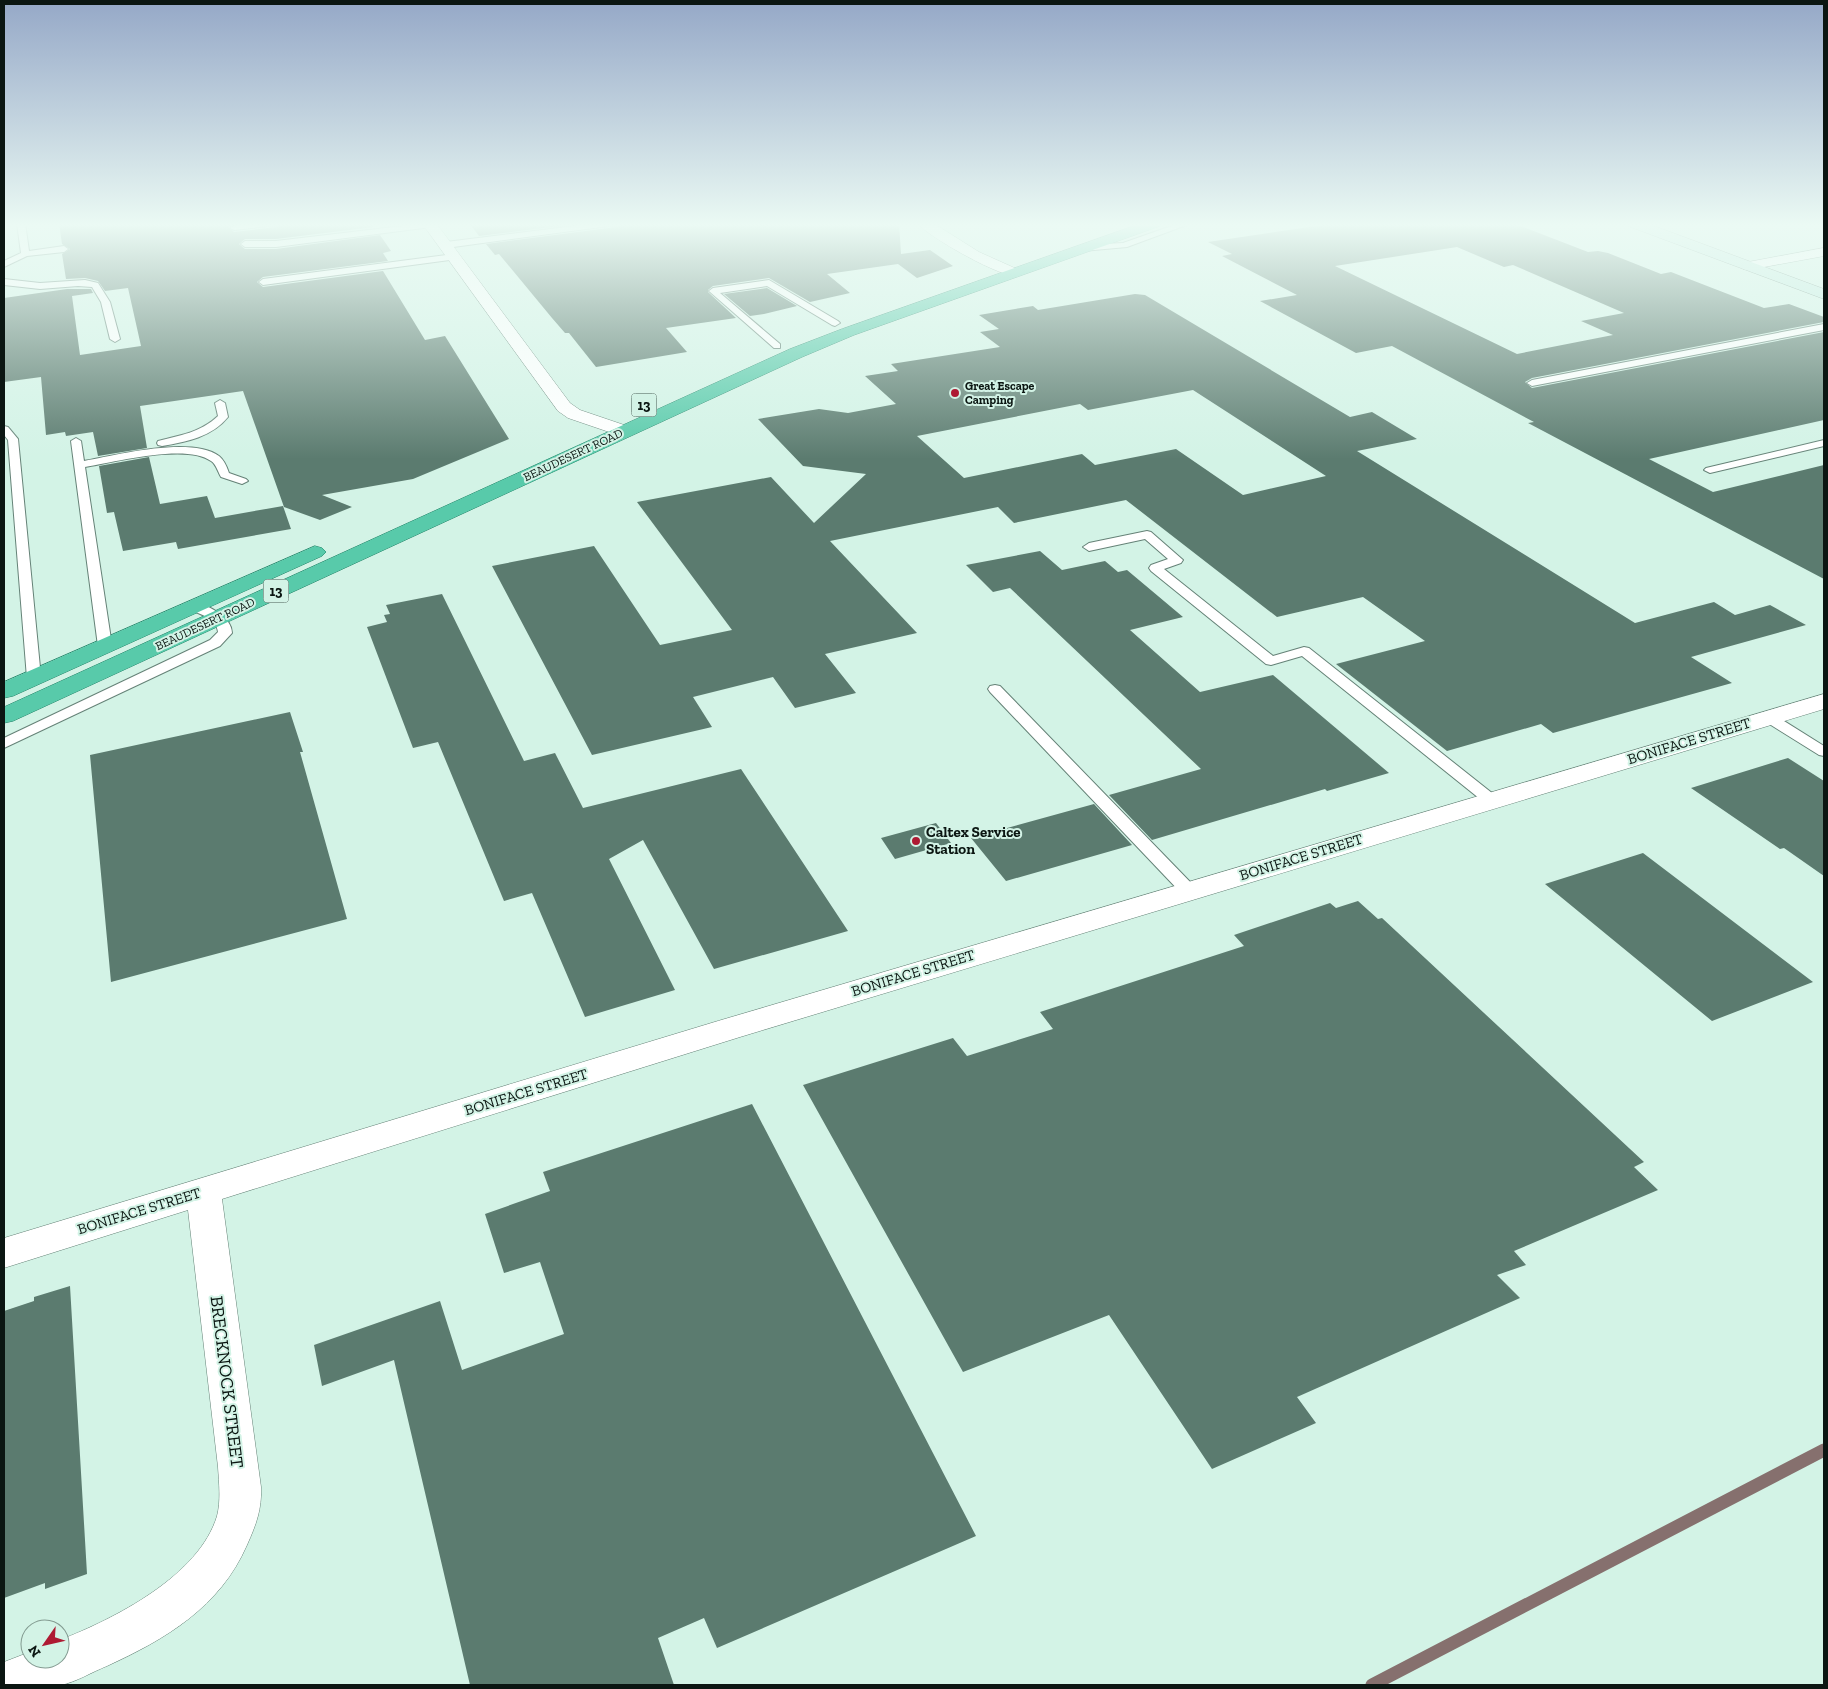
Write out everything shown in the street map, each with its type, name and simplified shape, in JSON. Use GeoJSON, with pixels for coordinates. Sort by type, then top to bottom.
{"type":"FeatureCollection","features":[{"type":"Feature","properties":{"kind":"highway"},"geometry":{"type":"LineString","coordinates":[[719,371],[835,323],[895,302]]}},
{"type":"Feature","properties":{"kind":"highway","name":"BEAUDESERT ROAD"},"geometry":{"type":"LineString","coordinates":[[4,716],[826,340],[933,302]]}},
{"type":"Feature","properties":{"kind":"highway","name":"BEAUDESERT ROAD"},"geometry":{"type":"LineString","coordinates":[[360,532],[687,386]]}},
{"type":"Feature","properties":{"kind":"highway","name":"BEAUDESERT ROAD"},"geometry":{"type":"LineString","coordinates":[[4,692],[333,544]]}},
{"type":"Feature","properties":{"kind":"street"},"geometry":{"type":"LineString","coordinates":[[486,302],[564,407],[574,414],[624,431]]}},
{"type":"Feature","properties":{"kind":"street","name":"BONIFACE STREET"},"geometry":{"type":"LineString","coordinates":[[4,1253],[711,1034],[1824,701]]}},
{"type":"Feature","properties":{"kind":"street","name":"BRECKNOCK STREET"},"geometry":{"type":"LineString","coordinates":[[4,1685],[92,1650],[138,1627],[165,1610],[214,1567],[228,1543],[238,1518],[240,1493],[239,1467],[202,1192]]}},
{"type":"Feature","properties":{"kind":"lane"},"geometry":{"type":"LineString","coordinates":[[106,302],[115,339]]}},
{"type":"Feature","properties":{"kind":"lane"},"geometry":{"type":"LineString","coordinates":[[726,302],[777,346]]}},
{"type":"Feature","properties":{"kind":"lane"},"geometry":{"type":"LineString","coordinates":[[800,302],[835,323]]}},
{"type":"Feature","properties":{"kind":"lane"},"geometry":{"type":"LineString","coordinates":[[1532,383],[1824,327]]}},
{"type":"Feature","properties":{"kind":"lane"},"geometry":{"type":"LineString","coordinates":[[79,460],[198,435],[209,430],[223,417],[220,403]]}},
{"type":"Feature","properties":{"kind":"lane"},"geometry":{"type":"LineString","coordinates":[[4,429],[13,439],[34,678]]}},
{"type":"Feature","properties":{"kind":"lane"},"geometry":{"type":"LineString","coordinates":[[76,441],[105,646]]}},
{"type":"Feature","properties":{"kind":"lane"},"geometry":{"type":"LineString","coordinates":[[1710,470],[1824,443]]}},
{"type":"Feature","properties":{"kind":"lane"},"geometry":{"type":"LineString","coordinates":[[79,460],[188,450],[206,453],[218,460],[225,476],[242,481]]}},
{"type":"Feature","properties":{"kind":"lane"},"geometry":{"type":"LineString","coordinates":[[1089,547],[1147,535],[1177,560],[1155,568],[1271,661],[1304,651],[1491,800]]}},
{"type":"Feature","properties":{"kind":"lane"},"geometry":{"type":"LineString","coordinates":[[4,744],[215,643],[224,633],[225,628],[217,618],[194,606]]}},
{"type":"Feature","properties":{"kind":"lane"},"geometry":{"type":"LineString","coordinates":[[995,689],[1189,891]]}},
{"type":"Feature","properties":{"kind":"lane"},"geometry":{"type":"LineString","coordinates":[[1768,718],[1824,752]]}},
{"type":"Feature","properties":{"kind":"building"},"geometry":{"type":"Polygon","coordinates":[[[4,302],[73,302],[80,355],[141,346],[131,302],[402,302],[425,340],[445,336],[509,439],[413,479],[322,495],[352,507],[320,520],[284,507],[243,391],[140,406],[147,448],[98,456],[93,432],[66,436],[65,432],[46,435],[41,377],[4,382],[4,302]]]}},
{"type":"Feature","properties":{"kind":"building"},"geometry":{"type":"Polygon","coordinates":[[[539,302],[719,302],[736,318],[666,328],[687,352],[596,367],[569,333],[565,333],[539,302]]]}},
{"type":"Feature","properties":{"kind":"building"},"geometry":{"type":"Polygon","coordinates":[[[733,302],[790,302],[797,306],[764,314],[750,316],[733,302]]]}},
{"type":"Feature","properties":{"kind":"building"},"geometry":{"type":"Polygon","coordinates":[[[1088,302],[1156,302],[1350,417],[1372,412],[1417,439],[1357,451],[1635,623],[1714,602],[1735,615],[1770,605],[1806,625],[1691,657],[1732,683],[1553,733],[1541,724],[1447,751],[1336,664],[1425,641],[1363,597],[1277,617],[1126,500],[1014,523],[998,507],[830,541],[917,633],[825,654],[856,693],[795,708],[773,677],[693,697],[712,727],[592,755],[492,566],[594,546],[660,645],[732,630],[637,502],[771,477],[814,523],[866,474],[803,466],[758,419],[819,409],[848,413],[896,404],[865,376],[898,371],[891,364],[1000,347],[980,332],[999,329],[979,315],[1033,306],[1038,310],[1088,302]],[[1193,390],[1088,410],[1080,404],[917,436],[964,478],[1082,454],[1095,465],[1176,449],[1243,495],[1326,476],[1193,390]]]}},
{"type":"Feature","properties":{"kind":"building"},"geometry":{"type":"Polygon","coordinates":[[[1262,302],[1409,302],[1517,354],[1613,335],[1581,321],[1624,313],[1598,302],[1748,302],[1764,308],[1789,304],[1824,317],[1824,322],[1532,378],[1525,382],[1532,388],[1824,332],[1824,420],[1649,459],[1713,492],[1824,465],[1824,579],[1528,423],[1534,422],[1392,346],[1356,353],[1262,302]]]}},
{"type":"Feature","properties":{"kind":"building"},"geometry":{"type":"Polygon","coordinates":[[[149,457],[160,504],[207,496],[215,518],[283,506],[291,529],[178,549],[176,542],[123,551],[114,512],[107,513],[99,466],[149,457]]]}},
{"type":"Feature","properties":{"kind":"building"},"geometry":{"type":"Polygon","coordinates":[[[1040,551],[1062,570],[1105,561],[1118,572],[1127,570],[1183,617],[1130,630],[1200,692],[1273,675],[1389,773],[1327,791],[1325,789],[1152,840],[1109,795],[1201,769],[1010,588],[993,592],[966,565],[1040,551]]]}},
{"type":"Feature","properties":{"kind":"building"},"geometry":{"type":"Polygon","coordinates":[[[442,594],[524,761],[555,753],[583,808],[741,769],[848,931],[714,969],[643,840],[609,859],[675,990],[585,1017],[532,893],[504,901],[438,742],[413,748],[367,627],[387,622],[384,615],[390,614],[386,605],[442,594]]]}},
{"type":"Feature","properties":{"kind":"building"},"geometry":{"type":"Polygon","coordinates":[[[290,712],[303,752],[300,752],[347,919],[111,982],[90,755],[290,712]]]}},
{"type":"Feature","properties":{"kind":"building"},"geometry":{"type":"Polygon","coordinates":[[[1788,758],[1824,781],[1824,876],[1784,848],[1780,849],[1691,788],[1788,758]]]}},
{"type":"Feature","properties":{"kind":"building"},"geometry":{"type":"Polygon","coordinates":[[[1094,804],[1132,845],[1006,881],[971,838],[1094,804]]]}},
{"type":"Feature","properties":{"kind":"building","name":"Caltex Service Station"},"geometry":{"type":"Polygon","coordinates":[[[936,823],[951,843],[895,859],[881,838],[936,823]]]}},
{"type":"Feature","properties":{"kind":"building"},"geometry":{"type":"Polygon","coordinates":[[[1643,853],[1813,982],[1712,1021],[1545,884],[1643,853]]]}},
{"type":"Feature","properties":{"kind":"building"},"geometry":{"type":"Polygon","coordinates":[[[1358,901],[1378,919],[1382,918],[1644,1162],[1634,1167],[1658,1190],[1514,1251],[1526,1265],[1497,1275],[1520,1298],[1297,1397],[1316,1423],[1212,1469],[1109,1315],[963,1372],[803,1085],[953,1038],[967,1056],[1053,1029],[1040,1012],[1244,946],[1234,935],[1330,903],[1336,908],[1358,901]]]}},
{"type":"Feature","properties":{"kind":"building"},"geometry":{"type":"Polygon","coordinates":[[[752,1104],[976,1536],[717,1648],[704,1618],[658,1638],[674,1685],[470,1685],[394,1360],[322,1386],[314,1345],[440,1301],[462,1370],[564,1334],[540,1262],[504,1273],[485,1214],[550,1191],[543,1172],[752,1104]]]}},
{"type":"Feature","properties":{"kind":"building"},"geometry":{"type":"Polygon","coordinates":[[[70,1286],[87,1574],[45,1589],[45,1583],[4,1598],[4,1311],[34,1301],[34,1297],[70,1286]]]}},
{"type":"Feature","properties":{"kind":"waterway"},"geometry":{"type":"LineString","coordinates":[[1372,1685],[1824,1450]]}},
{"type":"Feature","properties":{"kind":"place","name":"Great Escape Camping"},"geometry":{"type":"Point","coordinates":[955,393]}},
{"type":"Feature","properties":{"kind":"place","name":"Caltex Service Station"},"geometry":{"type":"Point","coordinates":[916,841]}}]}
